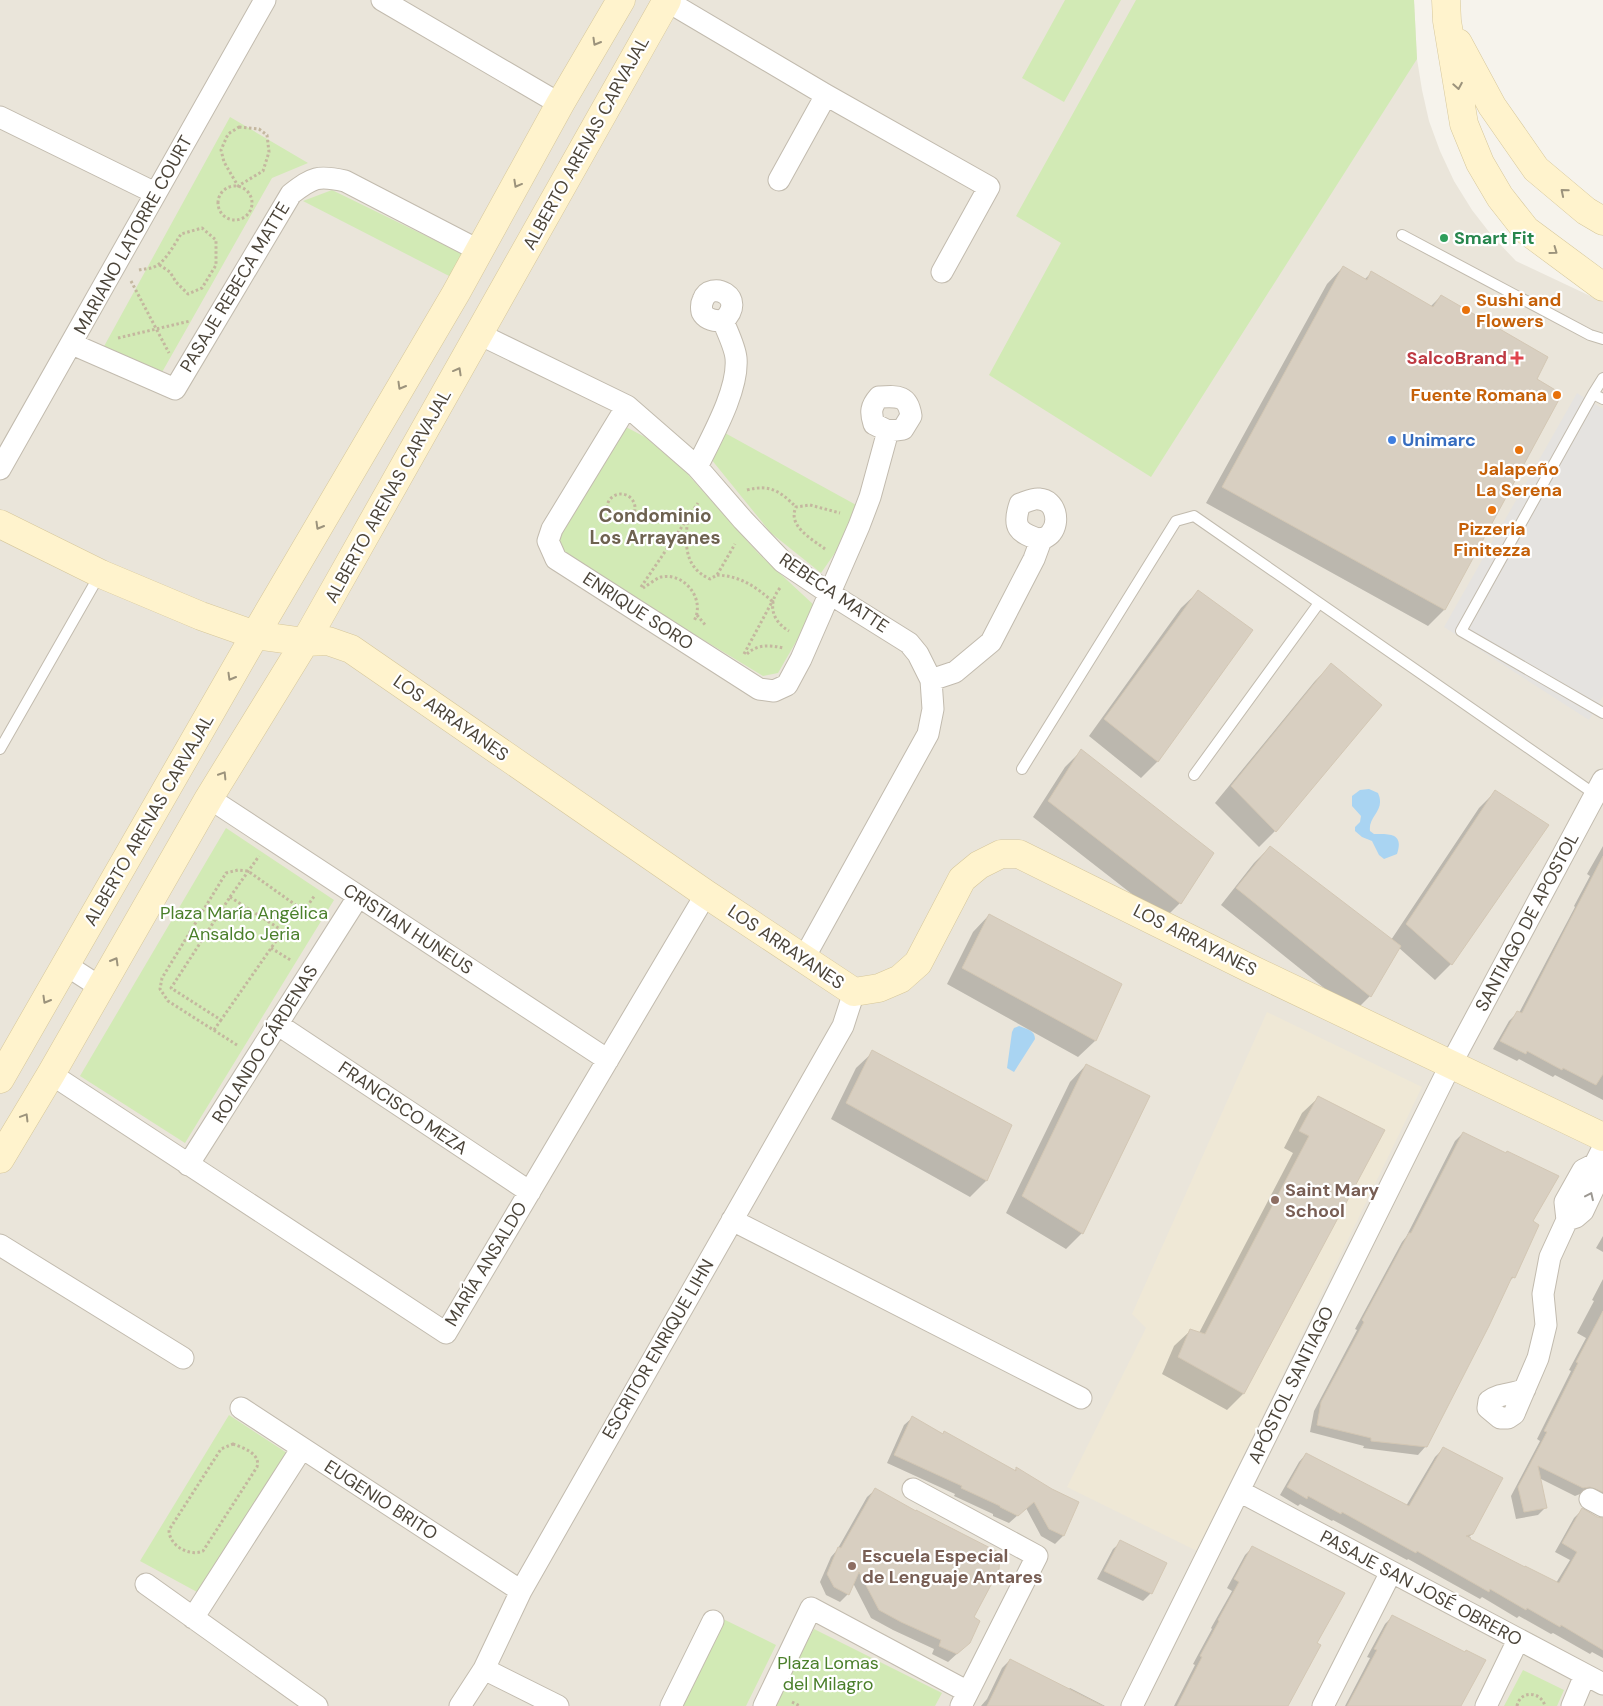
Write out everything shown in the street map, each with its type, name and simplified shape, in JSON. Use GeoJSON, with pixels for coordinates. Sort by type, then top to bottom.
{"type":"FeatureCollection","features":[{"type":"Feature","properties":{"kind":"street","name":"MARIANO LATORRE COURT"},"geometry":{"type":"LineString","coordinates":[[0,469],[122,265],[155,194],[265,0]]}},
{"type":"Feature","properties":{"kind":"street"},"geometry":{"type":"LineString","coordinates":[[382,0],[560,104]]}},
{"type":"Feature","properties":{"kind":"street","name":"ALBERTO ARENAS CARVAJAL"},"geometry":{"type":"LineString","coordinates":[[0,1079],[255,635],[480,251],[560,104],[621,0]]}},
{"type":"Feature","properties":{"kind":"street"},"geometry":{"type":"LineString","coordinates":[[667,0],[826,96],[989,187],[942,272]]}},
{"type":"Feature","properties":{"kind":"street","name":"ALBERTO ARENAS CARVAJAL"},"geometry":{"type":"LineString","coordinates":[[0,1159],[51,1074],[209,798],[305,642],[667,0]]}},
{"type":"Feature","properties":{"kind":"street"},"geometry":{"type":"LineString","coordinates":[[1446,10],[1492,106],[1536,169],[1586,210],[1603,220]]}},
{"type":"Feature","properties":{"kind":"street"},"geometry":{"type":"LineString","coordinates":[[1446,10],[1464,124],[1480,162],[1496,190],[1526,230],[1603,287]]}},
{"type":"Feature","properties":{"kind":"street"},"geometry":{"type":"LineString","coordinates":[[779,180],[826,96]]}},
{"type":"Feature","properties":{"kind":"street"},"geometry":{"type":"LineString","coordinates":[[2,123],[155,194]]}},
{"type":"Feature","properties":{"kind":"street","name":"PASAJE REBECA MATTE"},"geometry":{"type":"LineString","coordinates":[[75,346],[175,389],[291,194],[306,182],[326,176],[345,181],[480,251]]}},
{"type":"Feature","properties":{"kind":"street"},"geometry":{"type":"LineString","coordinates":[[697,467],[721,419],[733,383],[736,357],[723,321]]}},
{"type":"Feature","properties":{"kind":"street","name":"REBECA MATTE"},"geometry":{"type":"LineString","coordinates":[[479,334],[627,406],[697,467],[746,524],[783,562],[909,643],[922,660],[930,680],[933,709],[928,734],[804,958]]}},
{"type":"Feature","properties":{"kind":"street","name":"ENRIQUE SORO"},"geometry":{"type":"LineString","coordinates":[[627,406],[552,529],[548,541],[556,559],[760,689],[774,691],[787,685],[842,565],[870,497],[888,431]]}},
{"type":"Feature","properties":{"kind":"street","name":"LOS ARRAYANES"},"geometry":{"type":"LineString","coordinates":[[0,524],[101,574],[200,616],[255,635],[305,642],[328,641],[351,649],[706,894],[854,992],[879,988],[900,979],[918,963],[962,879],[979,864],[1001,854],[1019,854],[1251,969],[1603,1136]]}},
{"type":"Feature","properties":{"kind":"street"},"geometry":{"type":"LineString","coordinates":[[930,680],[955,672],[991,642],[1034,560],[1041,540]]}},
{"type":"Feature","properties":{"kind":"street","name":"SANTIAGO DE APOSTOL"},"geometry":{"type":"LineString","coordinates":[[1451,1064],[1599,788]]}},
{"type":"Feature","properties":{"kind":"street","name":"CRISTIAN HUNEUS"},"geometry":{"type":"LineString","coordinates":[[209,798],[608,1060]]}},
{"type":"Feature","properties":{"kind":"street","name":"MARÍA ANSALDO"},"geometry":{"type":"LineString","coordinates":[[51,1074],[446,1333],[706,894]]}},
{"type":"Feature","properties":{"kind":"street","name":"ROLANDO CÁRDENAS"},"geometry":{"type":"LineString","coordinates":[[188,1165],[358,897]]}},
{"type":"Feature","properties":{"kind":"street"},"geometry":{"type":"LineString","coordinates":[[66,965],[100,987]]}},
{"type":"Feature","properties":{"kind":"street","name":"ESCRITOR ENRIQUE LIHN"},"geometry":{"type":"LineString","coordinates":[[460,1706],[484,1669],[521,1591],[843,1026],[854,992]]}},
{"type":"Feature","properties":{"kind":"street","name":"FRANCISCO MEZA"},"geometry":{"type":"LineString","coordinates":[[277,1024],[530,1192]]}},
{"type":"Feature","properties":{"kind":"street","name":"APÓSTOL SANTIAGO"},"geometry":{"type":"LineString","coordinates":[[1132,1706],[1451,1064]]}},
{"type":"Feature","properties":{"kind":"street"},"geometry":{"type":"LineString","coordinates":[[1524,1389],[1538,1358],[1546,1325],[1543,1294],[1550,1256],[1567,1220],[1565,1202],[1583,1170],[1599,1156]]}},
{"type":"Feature","properties":{"kind":"street"},"geometry":{"type":"LineString","coordinates":[[732,1220],[1081,1398]]}},
{"type":"Feature","properties":{"kind":"street"},"geometry":{"type":"LineString","coordinates":[[0,1245],[183,1358]]}},
{"type":"Feature","properties":{"kind":"street","name":"EUGENIO BRITO"},"geometry":{"type":"LineString","coordinates":[[241,1408],[521,1591]]}},
{"type":"Feature","properties":{"kind":"street"},"geometry":{"type":"LineString","coordinates":[[194,1618],[302,1448]]}},
{"type":"Feature","properties":{"kind":"street"},"geometry":{"type":"LineString","coordinates":[[764,1706],[811,1608],[965,1699],[1037,1556],[913,1489]]}},
{"type":"Feature","properties":{"kind":"street","name":"PASAJE SAN JOSÉ OBRERO"},"geometry":{"type":"LineString","coordinates":[[1239,1491],[1594,1680]]}},
{"type":"Feature","properties":{"kind":"street"},"geometry":{"type":"LineString","coordinates":[[1323,1706],[1391,1572]]}},
{"type":"Feature","properties":{"kind":"street"},"geometry":{"type":"LineString","coordinates":[[146,1584],[317,1706]]}},
{"type":"Feature","properties":{"kind":"street"},"geometry":{"type":"LineString","coordinates":[[670,1706],[713,1621]]}},
{"type":"Feature","properties":{"kind":"street"},"geometry":{"type":"LineString","coordinates":[[1486,1706],[1518,1640]]}},
{"type":"Feature","properties":{"kind":"street"},"geometry":{"type":"LineString","coordinates":[[484,1669],[558,1706]]}},
{"type":"Feature","properties":{"kind":"street"},"geometry":{"type":"LineString","coordinates":[[1572,1706],[1594,1680]]}},
{"type":"Feature","properties":{"kind":"lane"},"geometry":{"type":"LineString","coordinates":[[1402,235],[1590,335],[1603,339]]}},
{"type":"Feature","properties":{"kind":"lane"},"geometry":{"type":"LineString","coordinates":[[1603,378],[1461,631],[1603,712]]}},
{"type":"Feature","properties":{"kind":"lane"},"geometry":{"type":"LineString","coordinates":[[1593,394],[1603,399]]}},
{"type":"Feature","properties":{"kind":"lane"},"geometry":{"type":"LineString","coordinates":[[1022,769],[1176,521],[1194,516],[1319,603],[1599,788]]}},
{"type":"Feature","properties":{"kind":"lane"},"geometry":{"type":"LineString","coordinates":[[0,749],[101,574]]}},
{"type":"Feature","properties":{"kind":"lane"},"geometry":{"type":"LineString","coordinates":[[1194,775],[1319,603]]}},
{"type":"Feature","properties":{"kind":"path"},"geometry":{"type":"LineString","coordinates":[[238,186],[228,187],[219,195],[218,200],[219,211],[233,220],[244,218],[252,208],[253,202],[248,191],[238,186],[224,162],[221,150],[228,134],[239,127],[259,129],[267,135],[269,152],[263,171],[238,186]]}},
{"type":"Feature","properties":{"kind":"path"},"geometry":{"type":"LineString","coordinates":[[122,265],[153,268],[158,264],[168,256],[181,234],[202,228],[216,240],[216,266],[202,288],[188,294],[176,282],[170,272],[158,264]]}},
{"type":"Feature","properties":{"kind":"path"},"geometry":{"type":"LineString","coordinates":[[122,265],[182,376]]}},
{"type":"Feature","properties":{"kind":"path"},"geometry":{"type":"LineString","coordinates":[[75,346],[220,313]]}},
{"type":"Feature","properties":{"kind":"path"},"geometry":{"type":"LineString","coordinates":[[683,640],[697,615],[697,599],[692,589],[676,577],[660,577],[639,591],[711,483]]}},
{"type":"Feature","properties":{"kind":"path"},"geometry":{"type":"LineString","coordinates":[[731,506],[745,490],[759,487],[772,489],[784,495],[796,507]]}},
{"type":"Feature","properties":{"kind":"path"},"geometry":{"type":"LineString","coordinates":[[618,494],[627,495],[633,501],[635,510],[627,521],[617,522],[610,516],[607,507],[610,498],[618,494]]}},
{"type":"Feature","properties":{"kind":"path"},"geometry":{"type":"LineString","coordinates":[[796,507],[810,505],[831,510],[846,516],[859,526]]}},
{"type":"Feature","properties":{"kind":"path"},"geometry":{"type":"LineString","coordinates":[[796,507],[794,513],[795,522],[806,536],[842,565]]}},
{"type":"Feature","properties":{"kind":"path"},"geometry":{"type":"LineString","coordinates":[[688,517],[686,539],[688,555],[700,574],[710,579],[717,575],[746,524]]}},
{"type":"Feature","properties":{"kind":"path"},"geometry":{"type":"LineString","coordinates":[[794,570],[776,592],[742,658],[750,650],[761,646],[773,645],[784,648],[805,649]]}},
{"type":"Feature","properties":{"kind":"path"},"geometry":{"type":"LineString","coordinates":[[717,575],[731,576],[756,587],[772,601]]}},
{"type":"Feature","properties":{"kind":"path"},"geometry":{"type":"LineString","coordinates":[[776,592],[772,605],[774,617],[805,649]]}},
{"type":"Feature","properties":{"kind":"path"},"geometry":{"type":"LineString","coordinates":[[221,1020],[171,988],[270,839]]}},
{"type":"Feature","properties":{"kind":"path"},"geometry":{"type":"LineString","coordinates":[[256,1058],[168,1001],[160,989],[162,978],[226,873],[238,870],[248,871],[335,933]]}},
{"type":"Feature","properties":{"kind":"path"},"geometry":{"type":"LineString","coordinates":[[214,1030],[283,931],[230,898]]}},
{"type":"Feature","properties":{"kind":"path"},"geometry":{"type":"LineString","coordinates":[[234,1444],[245,1448],[257,1458],[256,1467],[203,1551],[189,1553],[172,1542],[169,1530],[221,1449],[234,1444]]}},
{"type":"Feature","properties":{"kind":"path"},"geometry":{"type":"LineString","coordinates":[[1518,1706],[1518,1700],[1531,1693],[1539,1696],[1545,1706]]}},
{"type":"Feature","properties":{"kind":"shaded area"},"geometry":{"type":"Polygon","coordinates":[[[0,0],[1414,0],[1417,59],[1429,121],[1454,181],[1472,210],[1493,237],[1516,261],[1603,302],[1603,1706],[0,1706],[0,0]]]}},
{"type":"Feature","properties":{"kind":"shaded area"},"geometry":{"type":"Polygon","coordinates":[[[1577,393],[1603,409],[1603,696],[1589,720],[1444,627],[1577,393]]]}},
{"type":"Feature","properties":{"kind":"shaded area","name":"Saint Mary School"},"geometry":{"type":"Polygon","coordinates":[[[1267,1012],[1422,1087],[1197,1551],[1067,1487],[1146,1328],[1132,1314],[1267,1012]]]}},
{"type":"Feature","properties":{"kind":"green space"},"geometry":{"type":"Polygon","coordinates":[[[1065,0],[1121,0],[1064,102],[1022,78],[1065,0]]]}},
{"type":"Feature","properties":{"kind":"green space"},"geometry":{"type":"Polygon","coordinates":[[[1136,0],[1414,0],[1417,59],[1151,477],[989,375],[1061,243],[1016,216],[1136,0]]]}},
{"type":"Feature","properties":{"kind":"green space"},"geometry":{"type":"Polygon","coordinates":[[[230,117],[308,163],[272,178],[161,374],[102,350],[230,117]]]}},
{"type":"Feature","properties":{"kind":"green space"},"geometry":{"type":"Polygon","coordinates":[[[332,190],[463,254],[451,277],[303,201],[332,190]]]}},
{"type":"Feature","properties":{"kind":"green space"},"geometry":{"type":"Polygon","coordinates":[[[624,426],[645,437],[684,470],[758,553],[816,607],[778,673],[763,676],[565,556],[559,546],[560,535],[624,426]]]}},
{"type":"Feature","properties":{"kind":"green space"},"geometry":{"type":"Polygon","coordinates":[[[725,433],[858,506],[844,540],[821,573],[771,533],[711,459],[725,433]]]}},
{"type":"Feature","properties":{"kind":"green space","name":"Plaza María Angélica Ansaldo Jeria"},"geometry":{"type":"Polygon","coordinates":[[[226,828],[334,900],[185,1143],[80,1076],[226,828]]]}},
{"type":"Feature","properties":{"kind":"green space"},"geometry":{"type":"Polygon","coordinates":[[[229,1415],[287,1453],[197,1592],[140,1561],[229,1415]]]}},
{"type":"Feature","properties":{"kind":"green space"},"geometry":{"type":"Polygon","coordinates":[[[717,1616],[776,1645],[746,1706],[673,1706],[717,1616]]]}},
{"type":"Feature","properties":{"kind":"green space","name":"Plaza Lomas del Milagro"},"geometry":{"type":"Polygon","coordinates":[[[814,1629],[942,1693],[935,1706],[772,1706],[814,1629]]]}},
{"type":"Feature","properties":{"kind":"green space"},"geometry":{"type":"Polygon","coordinates":[[[1523,1670],[1564,1690],[1557,1706],[1504,1706],[1523,1670]]]}},
{"type":"Feature","properties":{"kind":"water"},"geometry":{"type":"Polygon","coordinates":[[[1369,789],[1378,793],[1380,799],[1370,831],[1374,834],[1394,836],[1399,842],[1397,854],[1384,859],[1379,855],[1372,841],[1362,837],[1355,831],[1361,816],[1352,806],[1352,796],[1360,790],[1369,789]]]}},
{"type":"Feature","properties":{"kind":"water"},"geometry":{"type":"Polygon","coordinates":[[[1019,1026],[1032,1032],[1035,1039],[1014,1072],[1007,1068],[1012,1032],[1014,1028],[1019,1026]]]}},
{"type":"Feature","properties":{"kind":"building","name":"Unimarc"},"geometry":{"type":"Polygon","coordinates":[[[1343,266],[1367,280],[1371,271],[1433,307],[1441,295],[1548,357],[1537,379],[1562,394],[1445,610],[1222,487],[1343,266]]]}},
{"type":"Feature","properties":{"kind":"building"},"geometry":{"type":"Polygon","coordinates":[[[1198,590],[1253,630],[1158,762],[1104,719],[1198,590]]]}},
{"type":"Feature","properties":{"kind":"building"},"geometry":{"type":"Polygon","coordinates":[[[1331,663],[1382,705],[1276,832],[1231,786],[1331,663]]]}},
{"type":"Feature","properties":{"kind":"building"},"geometry":{"type":"Polygon","coordinates":[[[1081,749],[1214,853],[1181,904],[1048,801],[1081,749]]]}},
{"type":"Feature","properties":{"kind":"building"},"geometry":{"type":"Polygon","coordinates":[[[1495,790],[1549,825],[1452,965],[1406,924],[1495,790]]]}},
{"type":"Feature","properties":{"kind":"building"},"geometry":{"type":"Polygon","coordinates":[[[1270,846],[1401,946],[1371,997],[1236,888],[1270,846]]]}},
{"type":"Feature","properties":{"kind":"building"},"geometry":{"type":"Polygon","coordinates":[[[1603,856],[1603,1074],[1596,1085],[1563,1068],[1562,1070],[1527,1051],[1526,1054],[1500,1041],[1517,1011],[1522,1013],[1603,856]]]}},
{"type":"Feature","properties":{"kind":"building"},"geometry":{"type":"Polygon","coordinates":[[[989,914],[1122,984],[1096,1041],[962,968],[989,914]]]}},
{"type":"Feature","properties":{"kind":"building"},"geometry":{"type":"Polygon","coordinates":[[[872,1050],[1012,1125],[987,1181],[846,1103],[872,1050]]]}},
{"type":"Feature","properties":{"kind":"building"},"geometry":{"type":"Polygon","coordinates":[[[1086,1064],[1150,1096],[1083,1234],[1022,1196],[1086,1064]]]}},
{"type":"Feature","properties":{"kind":"building"},"geometry":{"type":"Polygon","coordinates":[[[1318,1096],[1385,1130],[1244,1394],[1178,1357],[1190,1329],[1205,1334],[1309,1136],[1299,1131],[1318,1096]]]}},
{"type":"Feature","properties":{"kind":"building"},"geometry":{"type":"Polygon","coordinates":[[[1463,1132],[1559,1176],[1533,1221],[1539,1225],[1515,1278],[1512,1277],[1427,1447],[1371,1441],[1371,1438],[1317,1425],[1321,1402],[1364,1322],[1362,1320],[1409,1233],[1411,1233],[1463,1132]]]}},
{"type":"Feature","properties":{"kind":"building"},"geometry":{"type":"Polygon","coordinates":[[[1603,1311],[1603,1492],[1590,1487],[1583,1488],[1538,1466],[1547,1508],[1524,1512],[1518,1487],[1547,1432],[1544,1431],[1578,1363],[1576,1362],[1603,1311]]]}},
{"type":"Feature","properties":{"kind":"building"},"geometry":{"type":"Polygon","coordinates":[[[912,1416],[943,1434],[944,1431],[1016,1471],[1016,1467],[1052,1489],[1079,1502],[1064,1536],[1049,1529],[1034,1502],[1018,1516],[961,1488],[962,1486],[894,1455],[912,1416]]]}},
{"type":"Feature","properties":{"kind":"building"},"geometry":{"type":"Polygon","coordinates":[[[1443,1447],[1503,1478],[1473,1534],[1466,1536],[1559,1583],[1577,1552],[1562,1543],[1582,1508],[1597,1517],[1603,1518],[1603,1650],[1561,1625],[1560,1627],[1527,1608],[1526,1610],[1490,1589],[1489,1592],[1417,1551],[1416,1553],[1342,1512],[1341,1514],[1308,1496],[1307,1499],[1287,1487],[1306,1453],[1409,1506],[1443,1447]]]}},
{"type":"Feature","properties":{"kind":"building"},"geometry":{"type":"Polygon","coordinates":[[[875,1488],[1000,1553],[999,1570],[974,1617],[980,1621],[970,1643],[957,1654],[939,1646],[941,1640],[879,1610],[859,1572],[849,1595],[834,1587],[827,1574],[838,1547],[841,1548],[875,1488]]]}},
{"type":"Feature","properties":{"kind":"building"},"geometry":{"type":"Polygon","coordinates":[[[1120,1540],[1167,1563],[1152,1594],[1104,1571],[1120,1540]]]}},
{"type":"Feature","properties":{"kind":"building"},"geometry":{"type":"Polygon","coordinates":[[[1252,1546],[1345,1593],[1317,1643],[1321,1645],[1288,1706],[1177,1706],[1218,1620],[1239,1582],[1234,1579],[1252,1546]]]}},
{"type":"Feature","properties":{"kind":"building"},"geometry":{"type":"Polygon","coordinates":[[[1392,1615],[1465,1652],[1466,1650],[1486,1660],[1461,1706],[1347,1706],[1377,1650],[1374,1649],[1392,1615]]]}},
{"type":"Feature","properties":{"kind":"building"},"geometry":{"type":"Polygon","coordinates":[[[1010,1659],[1103,1706],[987,1706],[1010,1659]]]}},
{"type":"Feature","properties":{"kind":"place","name":"Smart Fit"},"geometry":{"type":"Point","coordinates":[1444,238]}},
{"type":"Feature","properties":{"kind":"place","name":"Sushi and Flowers"},"geometry":{"type":"Point","coordinates":[1466,310]}},
{"type":"Feature","properties":{"kind":"place","name":"SalcoBrand"},"geometry":{"type":"Point","coordinates":[1517,358]}},
{"type":"Feature","properties":{"kind":"place","name":"Fuente Romana"},"geometry":{"type":"Point","coordinates":[1557,395]}},
{"type":"Feature","properties":{"kind":"place","name":"Unimarc"},"geometry":{"type":"Point","coordinates":[1392,440]}},
{"type":"Feature","properties":{"kind":"place","name":"Jalapeño La Serena"},"geometry":{"type":"Point","coordinates":[1519,450]}},
{"type":"Feature","properties":{"kind":"place","name":"Pizzeria Finitezza"},"geometry":{"type":"Point","coordinates":[1492,510]}},
{"type":"Feature","properties":{"kind":"place","name":"Saint Mary School"},"geometry":{"type":"Point","coordinates":[1275,1200]}},
{"type":"Feature","properties":{"kind":"place","name":"Escuela Especial de Lenguaje Antares"},"geometry":{"type":"Point","coordinates":[852,1566]}},
{"type":"Feature","properties":{"kind":"district","name":"Condominio Los Arrayanes"},"geometry":{"type":"Point","coordinates":[655,526]}}]}
